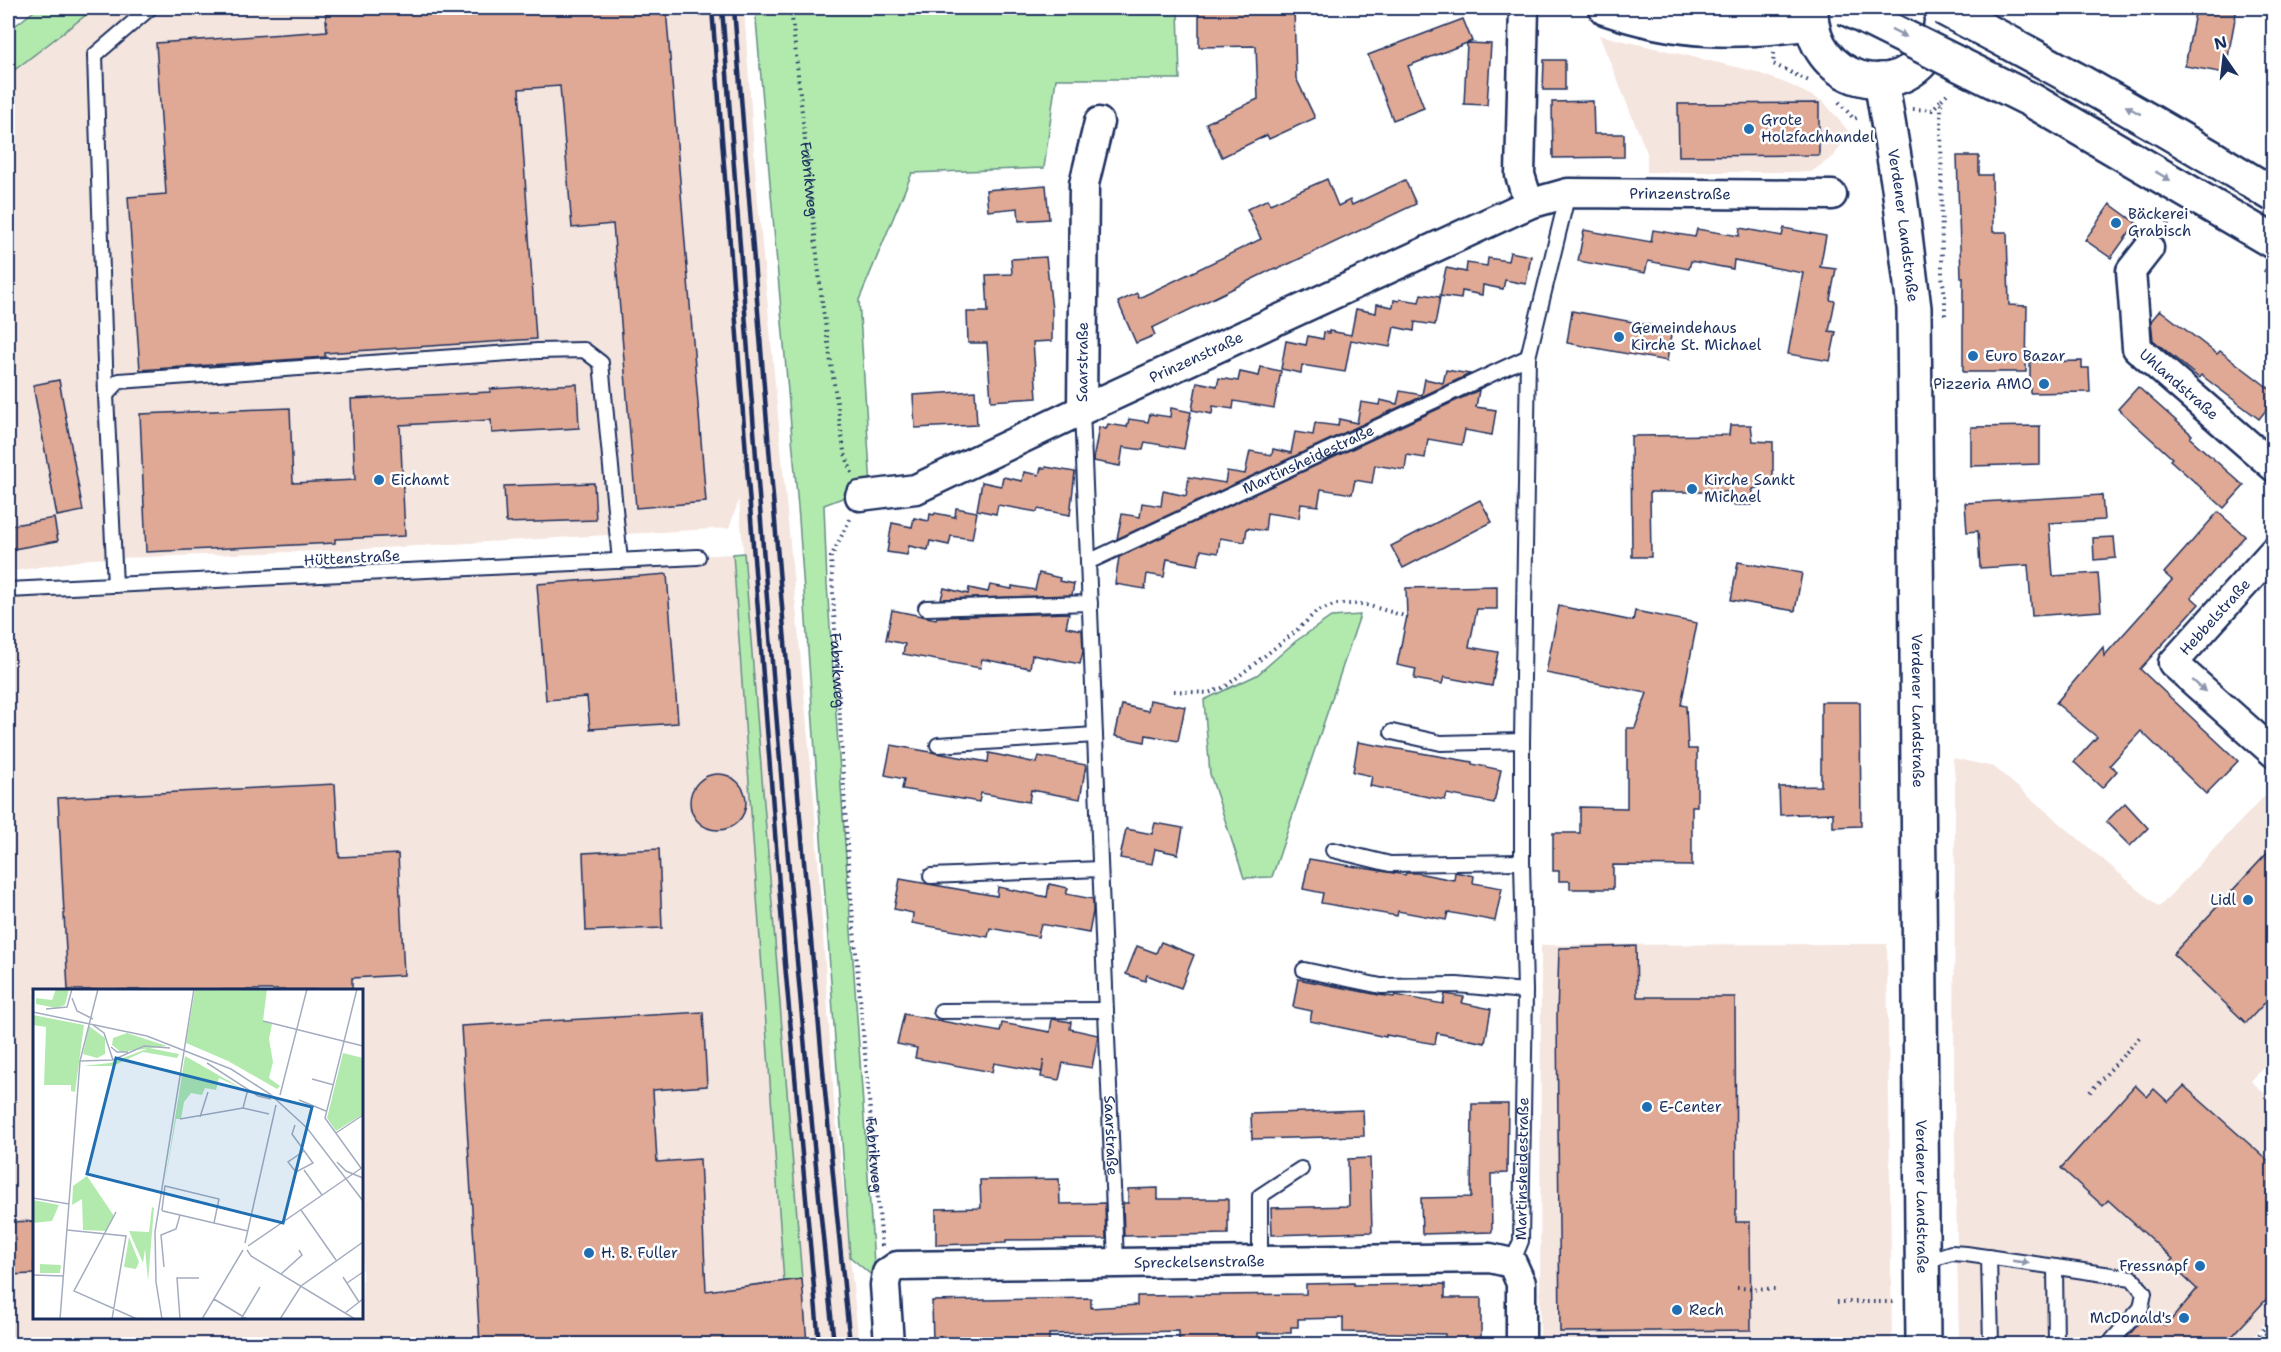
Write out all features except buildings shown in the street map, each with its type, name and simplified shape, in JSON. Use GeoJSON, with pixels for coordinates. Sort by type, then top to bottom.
{"type":"FeatureCollection","features":[{"type":"Feature","properties":{"kind":"main road"},"geometry":{"type":"LineString","coordinates":[[1606,8],[1663,24],[1704,30],[1767,28],[1811,15],[1816,43],[1828,59],[1843,72],[1862,79],[1881,80],[1899,76],[1916,67],[1928,54],[1941,15]]}},
{"type":"Feature","properties":{"kind":"main road"},"geometry":{"type":"LineString","coordinates":[[1846,8],[2031,100],[2274,242]]}},
{"type":"Feature","properties":{"kind":"main road"},"geometry":{"type":"LineString","coordinates":[[1941,15],[2042,59],[2166,129],[2274,195]]}},
{"type":"Feature","properties":{"kind":"main road"},"geometry":{"type":"LineString","coordinates":[[1941,15],[2274,218]]}},
{"type":"Feature","properties":{"kind":"main road","name":"Verdener Landstraße"},"geometry":{"type":"LineString","coordinates":[[1881,80],[1899,187],[1914,308],[1923,1344]]}},
{"type":"Feature","properties":{"kind":"street"},"geometry":{"type":"LineString","coordinates":[[1524,8],[1520,175],[1529,204]]}},
{"type":"Feature","properties":{"kind":"street","name":"Saarstraße"},"geometry":{"type":"LineString","coordinates":[[1082,411],[1084,184],[1100,122]]}},
{"type":"Feature","properties":{"kind":"street","name":"Prinzenstraße"},"geometry":{"type":"LineString","coordinates":[[860,496],[916,489],[1529,204],[1568,193],[1832,195]]}},
{"type":"Feature","properties":{"kind":"street","name":"Uhlandstraße"},"geometry":{"type":"LineString","coordinates":[[2149,248],[2131,271],[2137,348],[2274,467]]}},
{"type":"Feature","properties":{"kind":"street","name":"Hebbelstraße"},"geometry":{"type":"LineString","coordinates":[[2274,551],[2174,663],[2274,753]]}},
{"type":"Feature","properties":{"kind":"street","name":"Spreckelsenstraße"},"geometry":{"type":"LineString","coordinates":[[887,1273],[897,1266],[911,1265],[1490,1258],[1512,1263]]}},
{"type":"Feature","properties":{"kind":"street","name":"Martinsheidestraße"},"geometry":{"type":"LineString","coordinates":[[1512,1263],[1521,1283],[1521,1344]]}},
{"type":"Feature","properties":{"kind":"street"},"geometry":{"type":"LineString","coordinates":[[887,1273],[885,1285],[889,1344]]}},
{"type":"Feature","properties":{"kind":"lane"},"geometry":{"type":"LineString","coordinates":[[115,585],[106,395],[95,55],[151,8]]}},
{"type":"Feature","properties":{"kind":"lane","name":"Martinsheidestraße"},"geometry":{"type":"LineString","coordinates":[[1512,1263],[1521,1241],[1526,991],[1522,862],[1522,741],[1528,357],[1568,193]]}},
{"type":"Feature","properties":{"kind":"lane"},"geometry":{"type":"LineString","coordinates":[[106,395],[119,381],[538,351],[584,350],[601,363],[620,561]]}},
{"type":"Feature","properties":{"kind":"lane","name":"Martinsheidestraße"},"geometry":{"type":"LineString","coordinates":[[1088,562],[1528,357]]}},
{"type":"Feature","properties":{"kind":"lane","name":"Saarstraße"},"geometry":{"type":"LineString","coordinates":[[1082,411],[1116,1262]]}},
{"type":"Feature","properties":{"kind":"lane","name":"Hüttenstraße"},"geometry":{"type":"LineString","coordinates":[[8,590],[698,558]]}},
{"type":"Feature","properties":{"kind":"lane"},"geometry":{"type":"LineString","coordinates":[[926,608],[1090,603]]}},
{"type":"Feature","properties":{"kind":"lane"},"geometry":{"type":"LineString","coordinates":[[1392,732],[1441,743],[1522,741]]}},
{"type":"Feature","properties":{"kind":"lane"},"geometry":{"type":"LineString","coordinates":[[938,745],[1095,735]]}},
{"type":"Feature","properties":{"kind":"lane"},"geometry":{"type":"LineString","coordinates":[[1333,850],[1390,864],[1522,862]]}},
{"type":"Feature","properties":{"kind":"lane"},"geometry":{"type":"LineString","coordinates":[[931,876],[1100,869]]}},
{"type":"Feature","properties":{"kind":"lane"},"geometry":{"type":"LineString","coordinates":[[1304,970],[1381,986],[1457,986],[1526,991]]}},
{"type":"Feature","properties":{"kind":"lane"},"geometry":{"type":"LineString","coordinates":[[941,1011],[1106,1010]]}},
{"type":"Feature","properties":{"kind":"lane"},"geometry":{"type":"LineString","coordinates":[[1260,1261],[1260,1196],[1301,1169]]}},
{"type":"Feature","properties":{"kind":"lane"},"geometry":{"type":"LineString","coordinates":[[1923,1262],[1951,1253],[2132,1278],[2144,1293],[2141,1308],[2109,1344]]}},
{"type":"Feature","properties":{"kind":"lane"},"geometry":{"type":"LineString","coordinates":[[1989,1257],[1990,1344]]}},
{"type":"Feature","properties":{"kind":"lane"},"geometry":{"type":"LineString","coordinates":[[2055,1267],[2056,1344]]}},
{"type":"Feature","properties":{"kind":"path","name":"Fabrikweg"},"geometry":{"type":"LineString","coordinates":[[791,8],[822,302],[844,451],[860,496],[831,557],[848,862],[867,1094],[883,1258],[887,1273]]}},
{"type":"Feature","properties":{"kind":"path"},"geometry":{"type":"LineString","coordinates":[[1942,276],[1941,100],[1952,90]]}},
{"type":"Feature","properties":{"kind":"path"},"geometry":{"type":"LineString","coordinates":[[1174,691],[1208,693],[1226,687],[1295,632],[1316,612],[1336,604],[1363,604],[1412,618]]}},
{"type":"Feature","properties":{"kind":"path"},"geometry":{"type":"LineString","coordinates":[[2090,1092],[2140,1037]]}},
{"type":"Feature","properties":{"kind":"path"},"geometry":{"type":"LineString","coordinates":[[1737,1288],[1776,1289]]}},
{"type":"Feature","properties":{"kind":"path"},"geometry":{"type":"LineString","coordinates":[[1837,1302],[1896,1302]]}},
{"type":"Feature","properties":{"kind":"path"},"geometry":{"type":"LineString","coordinates":[[2251,1344],[2274,1317]]}},
{"type":"Feature","properties":{"kind":"path"},"geometry":{"type":"LineString","coordinates":[[2258,1344],[2274,1325]]}},
{"type":"Feature","properties":{"kind":"shaded area"},"geometry":{"type":"Polygon","coordinates":[[[95,8],[744,8],[756,180],[814,800],[834,1101],[859,1344],[19,1344],[8,1335],[8,590],[733,554],[784,1281],[802,1279],[739,500],[729,528],[347,550],[90,559],[8,572],[8,75],[95,8]]]}},
{"type":"Feature","properties":{"kind":"shaded area"},"geometry":{"type":"Polygon","coordinates":[[[1599,35],[1753,71],[1788,84],[1824,102],[1849,132],[1834,156],[1811,172],[1647,172],[1647,153],[1599,35]]]}},
{"type":"Feature","properties":{"kind":"shaded area"},"geometry":{"type":"Polygon","coordinates":[[[1953,758],[1994,767],[2159,907],[2273,787],[2273,1057],[2251,1081],[2273,1101],[2274,1313],[2247,1344],[1959,1344],[1954,1096],[1955,780],[1953,758]]]}},
{"type":"Feature","properties":{"kind":"shaded area"},"geometry":{"type":"Polygon","coordinates":[[[1887,944],[1892,1344],[1540,1344],[1541,945],[1887,944]]]}},
{"type":"Feature","properties":{"kind":"green space"},"geometry":{"type":"Polygon","coordinates":[[[38,8],[95,8],[8,75],[8,31],[38,8]]]}},
{"type":"Feature","properties":{"kind":"green space"},"geometry":{"type":"Polygon","coordinates":[[[755,8],[1178,8],[1180,79],[1056,79],[1044,168],[912,173],[859,300],[871,487],[824,505],[827,584],[875,1278],[850,1257],[799,519],[755,8]]]}},
{"type":"Feature","properties":{"kind":"green space"},"geometry":{"type":"Polygon","coordinates":[[[744,553],[802,1279],[784,1282],[733,554],[744,553]]]}},
{"type":"Feature","properties":{"kind":"green space"},"geometry":{"type":"Polygon","coordinates":[[[1360,615],[1272,877],[1244,878],[1210,774],[1204,700],[1257,675],[1296,641],[1331,617],[1360,615]]]}},
{"type":"Feature","properties":{"kind":"railway"},"geometry":{"type":"LineString","coordinates":[[712,8],[785,964],[819,1344]]}},
{"type":"Feature","properties":{"kind":"railway"},"geometry":{"type":"LineString","coordinates":[[722,8],[801,1011],[834,1344]]}},
{"type":"Feature","properties":{"kind":"railway"},"geometry":{"type":"LineString","coordinates":[[734,8],[802,843],[850,1344]]}},
{"type":"Feature","properties":{"kind":"place","name":"Grote Holzfachhandel"},"geometry":{"type":"Point","coordinates":[1749,129]}},
{"type":"Feature","properties":{"kind":"place","name":"Bäckerei Grabisch"},"geometry":{"type":"Point","coordinates":[2116,223]}},
{"type":"Feature","properties":{"kind":"place","name":"Gemeindehaus Kirche St. Michael"},"geometry":{"type":"Point","coordinates":[1619,337]}},
{"type":"Feature","properties":{"kind":"place","name":"Euro Bazar"},"geometry":{"type":"Point","coordinates":[1973,356]}},
{"type":"Feature","properties":{"kind":"place","name":"Pizzeria AMO"},"geometry":{"type":"Point","coordinates":[2044,384]}},
{"type":"Feature","properties":{"kind":"place","name":"Eichamt"},"geometry":{"type":"Point","coordinates":[379,480]}},
{"type":"Feature","properties":{"kind":"place","name":"Kirche Sankt Michael"},"geometry":{"type":"Point","coordinates":[1692,489]}},
{"type":"Feature","properties":{"kind":"place","name":"Lidl"},"geometry":{"type":"Point","coordinates":[2248,900]}},
{"type":"Feature","properties":{"kind":"place","name":"E-Center"},"geometry":{"type":"Point","coordinates":[1647,1107]}},
{"type":"Feature","properties":{"kind":"place","name":"H. B. Fuller"},"geometry":{"type":"Point","coordinates":[589,1253]}},
{"type":"Feature","properties":{"kind":"place","name":"Fressnapf"},"geometry":{"type":"Point","coordinates":[2200,1266]}},
{"type":"Feature","properties":{"kind":"place","name":"Rech"},"geometry":{"type":"Point","coordinates":[1677,1310]}},
{"type":"Feature","properties":{"kind":"place","name":"McDonald's"},"geometry":{"type":"Point","coordinates":[2184,1318]}}]}
